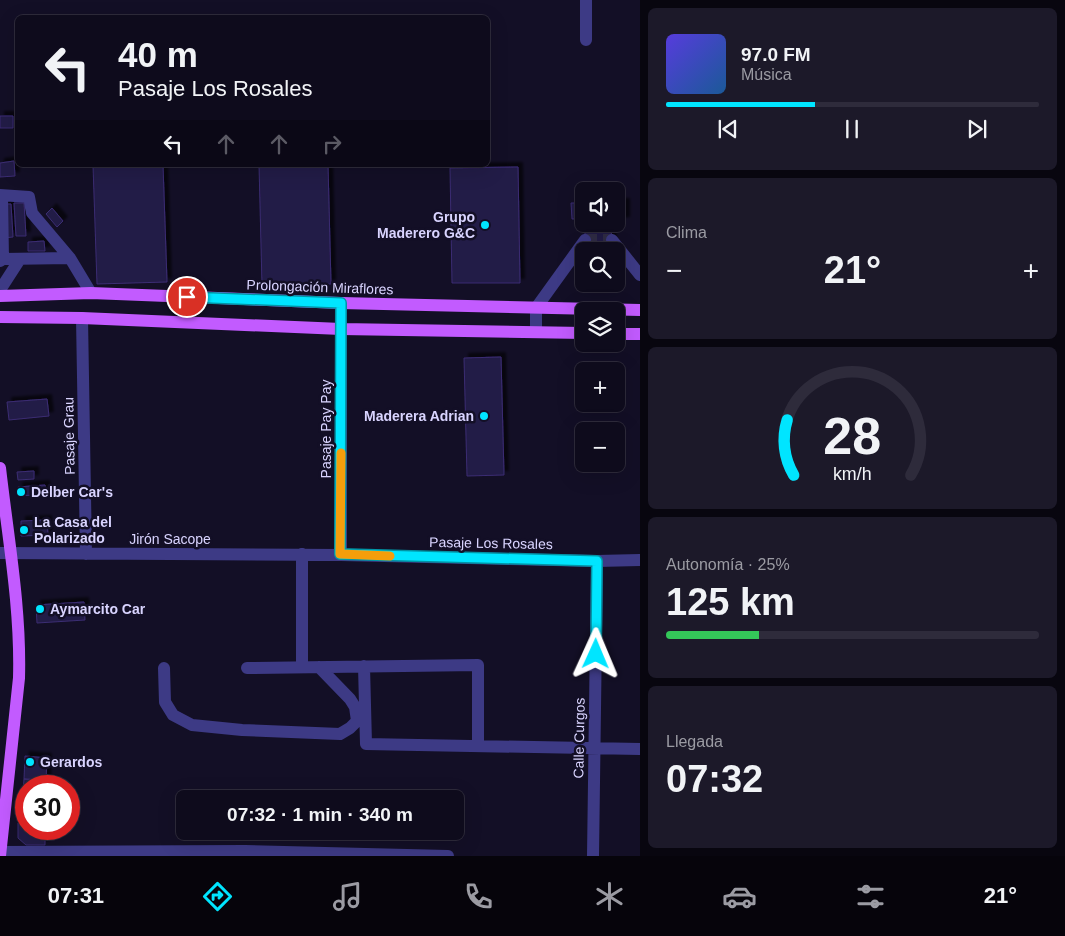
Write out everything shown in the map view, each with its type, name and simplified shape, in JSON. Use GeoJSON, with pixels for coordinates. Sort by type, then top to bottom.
{"type":"FeatureCollection","features":[{"type":"Feature","properties":{"kind":"main road","name":"Prolongación Miraflores"},"geometry":{"type":"LineString","coordinates":[[0,296],[91,293],[341,303],[640,310]]}},
{"type":"Feature","properties":{"kind":"main road"},"geometry":{"type":"LineString","coordinates":[[0,318],[82,318],[341,329],[575,333]]}},
{"type":"Feature","properties":{"kind":"main road"},"geometry":{"type":"LineString","coordinates":[[625,334],[640,334]]}},
{"type":"Feature","properties":{"kind":"main road"},"geometry":{"type":"LineString","coordinates":[[0,468],[5,553],[19,619],[20,660],[0,856]]}},
{"type":"Feature","properties":{"kind":"street"},"geometry":{"type":"LineString","coordinates":[[586,0],[586,40]]}},
{"type":"Feature","properties":{"kind":"street"},"geometry":{"type":"LineString","coordinates":[[70,258],[2,260],[1,196],[29,197],[32,213],[70,258],[91,293]]}},
{"type":"Feature","properties":{"kind":"street"},"geometry":{"type":"LineString","coordinates":[[536,332],[536,308],[585,240]]}},
{"type":"Feature","properties":{"kind":"street"},"geometry":{"type":"LineString","coordinates":[[612,240],[640,275]]}},
{"type":"Feature","properties":{"kind":"street"},"geometry":{"type":"LineString","coordinates":[[0,290],[20,259]]}},
{"type":"Feature","properties":{"kind":"street","name":"Pasaje Pay Pay"},"geometry":{"type":"LineString","coordinates":[[340,554],[341,303]]}},
{"type":"Feature","properties":{"kind":"street","name":"Pasaje Grau"},"geometry":{"type":"LineString","coordinates":[[82,318],[86,554]]}},
{"type":"Feature","properties":{"kind":"street","name":"Jirón Sacope"},"geometry":{"type":"LineString","coordinates":[[5,553],[340,554]]}},
{"type":"Feature","properties":{"kind":"street"},"geometry":{"type":"LineString","coordinates":[[302,554],[302,667]]}},
{"type":"Feature","properties":{"kind":"street","name":"Pasaje Los Rosales"},"geometry":{"type":"LineString","coordinates":[[340,554],[597,561],[640,560]]}},
{"type":"Feature","properties":{"kind":"street","name":"Calle Curgos"},"geometry":{"type":"LineString","coordinates":[[593,856],[597,561]]}},
{"type":"Feature","properties":{"kind":"street"},"geometry":{"type":"LineString","coordinates":[[247,668],[478,665],[478,746]]}},
{"type":"Feature","properties":{"kind":"street"},"geometry":{"type":"LineString","coordinates":[[364,666],[366,744],[640,749]]}},
{"type":"Feature","properties":{"kind":"street"},"geometry":{"type":"LineString","coordinates":[[164,668],[165,702],[173,715],[192,725],[242,730],[340,734],[357,721],[355,708],[350,699],[319,667]]}},
{"type":"Feature","properties":{"kind":"street"},"geometry":{"type":"LineString","coordinates":[[0,852],[246,850],[299,854],[448,856]]}},
{"type":"Feature","properties":{"kind":"building"},"geometry":{"type":"Polygon","coordinates":[[[0,116],[13,116],[13,128],[0,128],[0,116]]]}},
{"type":"Feature","properties":{"kind":"building"},"geometry":{"type":"Polygon","coordinates":[[[14,161],[15,176],[0,177],[0,163],[14,161]]]}},
{"type":"Feature","properties":{"kind":"building"},"geometry":{"type":"Polygon","coordinates":[[[93,167],[163,167],[167,282],[97,284],[93,167]]]}},
{"type":"Feature","properties":{"kind":"building"},"geometry":{"type":"Polygon","coordinates":[[[259,167],[328,167],[331,284],[262,285],[259,167]]]}},
{"type":"Feature","properties":{"kind":"building","name":"Grupo Maderero G&C"},"geometry":{"type":"Polygon","coordinates":[[[518,167],[520,283],[452,283],[450,168],[518,167]]]}},
{"type":"Feature","properties":{"kind":"building"},"geometry":{"type":"Polygon","coordinates":[[[14,203],[24,203],[26,236],[16,236],[14,203]]]}},
{"type":"Feature","properties":{"kind":"building"},"geometry":{"type":"Polygon","coordinates":[[[571,203],[575,203],[575,219],[572,219],[571,203]]]}},
{"type":"Feature","properties":{"kind":"building"},"geometry":{"type":"Polygon","coordinates":[[[1,204],[11,204],[13,237],[3,238],[1,204]]]}},
{"type":"Feature","properties":{"kind":"building"},"geometry":{"type":"Polygon","coordinates":[[[52,208],[63,221],[57,227],[46,214],[52,208]]]}},
{"type":"Feature","properties":{"kind":"building"},"geometry":{"type":"Polygon","coordinates":[[[585,232],[611,232],[612,242],[585,242],[585,232]]]}},
{"type":"Feature","properties":{"kind":"building"},"geometry":{"type":"Polygon","coordinates":[[[44,241],[45,251],[28,251],[28,242],[44,241]]]}},
{"type":"Feature","properties":{"kind":"building","name":"Maderera Adrian"},"geometry":{"type":"Polygon","coordinates":[[[501,357],[504,475],[467,476],[464,358],[501,357]]]}},
{"type":"Feature","properties":{"kind":"building"},"geometry":{"type":"Polygon","coordinates":[[[47,399],[49,416],[9,420],[7,402],[47,399]]]}},
{"type":"Feature","properties":{"kind":"building"},"geometry":{"type":"Polygon","coordinates":[[[34,471],[34,479],[18,480],[17,472],[34,471]]]}},
{"type":"Feature","properties":{"kind":"building"},"geometry":{"type":"Polygon","coordinates":[[[45,485],[46,494],[19,496],[18,487],[45,485]]]}},
{"type":"Feature","properties":{"kind":"building"},"geometry":{"type":"Polygon","coordinates":[[[47,520],[48,535],[21,536],[21,521],[47,520]]]}},
{"type":"Feature","properties":{"kind":"building"},"geometry":{"type":"Polygon","coordinates":[[[84,602],[85,620],[37,623],[36,605],[84,602]]]}},
{"type":"Feature","properties":{"kind":"building"},"geometry":{"type":"Polygon","coordinates":[[[25,756],[47,758],[46,775],[24,775],[25,756]]]}},
{"type":"Feature","properties":{"kind":"building"},"geometry":{"type":"Polygon","coordinates":[[[20,840],[45,840],[45,845],[26,845],[20,840]]]}},
{"type":"Feature","properties":{"kind":"tunnel"},"geometry":{"type":"LineString","coordinates":[[585,240],[612,240]]}},
{"type":"Feature","properties":{"kind":"slow traffic"},"geometry":{"type":"LineString","coordinates":[[341,453],[340,554],[390,556]]}},
{"type":"Feature","properties":{"kind":"place","name":"Grupo Maderero G&C"},"geometry":{"type":"Point","coordinates":[485,225]}},
{"type":"Feature","properties":{"kind":"place","name":"Maderera Adrian"},"geometry":{"type":"Point","coordinates":[484,416]}},
{"type":"Feature","properties":{"kind":"place","name":"Delber Car's"},"geometry":{"type":"Point","coordinates":[21,492]}},
{"type":"Feature","properties":{"kind":"place","name":"La Casa del Polarizado"},"geometry":{"type":"Point","coordinates":[24,530]}},
{"type":"Feature","properties":{"kind":"place","name":"Aymarcito Car"},"geometry":{"type":"Point","coordinates":[40,609]}},
{"type":"Feature","properties":{"kind":"place","name":"Gerardos"},"geometry":{"type":"Point","coordinates":[30,762]}},
{"type":"Feature","properties":{"kind":"route"},"geometry":{"type":"LineString","coordinates":[[187,297],[341,303],[340,554],[597,561],[596,654]]}}]}
